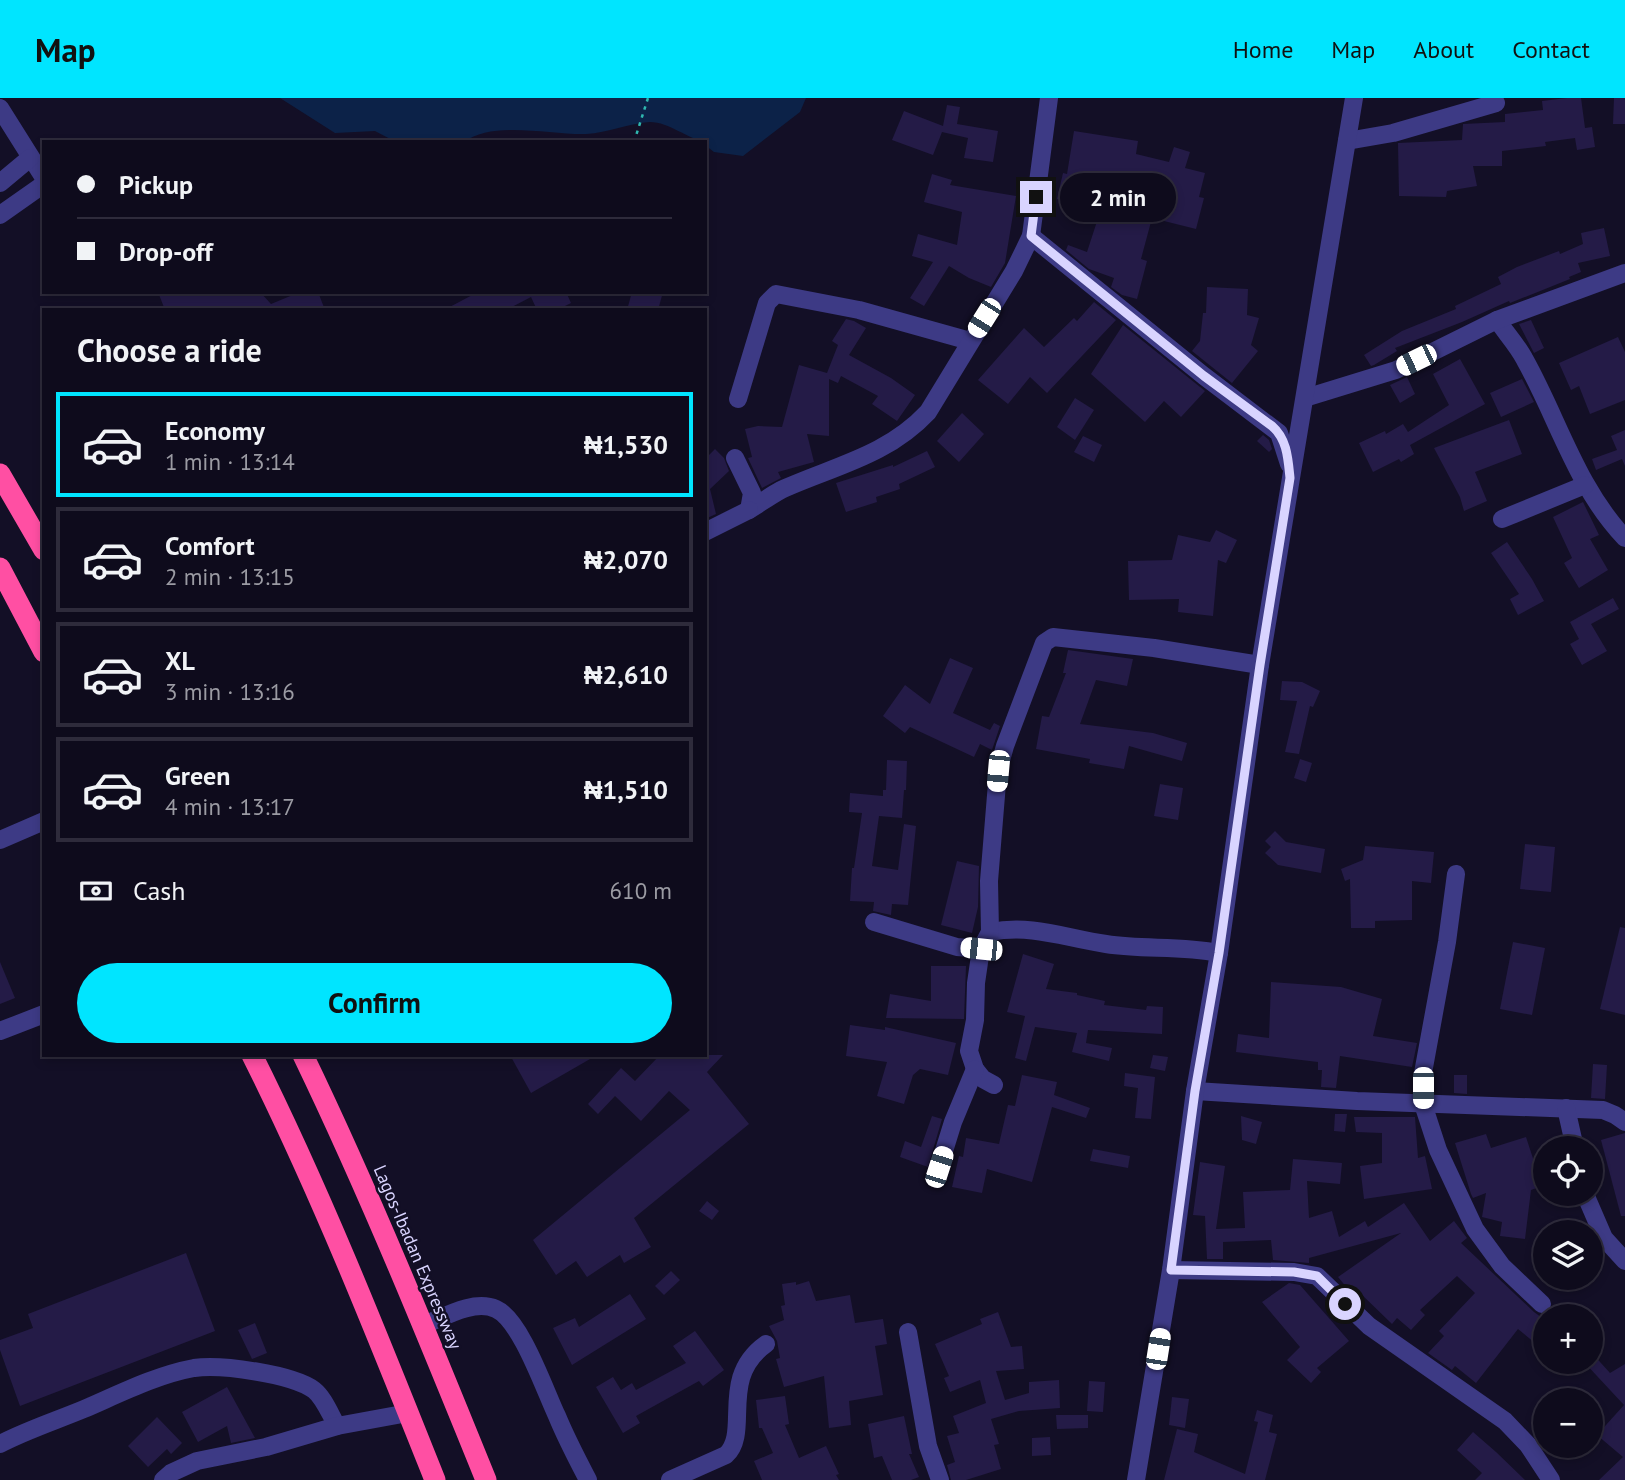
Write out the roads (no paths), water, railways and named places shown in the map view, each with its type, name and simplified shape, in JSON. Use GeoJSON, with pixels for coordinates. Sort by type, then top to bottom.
{"type":"FeatureCollection","features":[{"type":"Feature","properties":{"kind":"highway"},"geometry":{"type":"LineString","coordinates":[[0,474],[42,547]]}},
{"type":"Feature","properties":{"kind":"highway"},"geometry":{"type":"LineString","coordinates":[[0,568],[42,648]]}},
{"type":"Feature","properties":{"kind":"highway"},"geometry":{"type":"LineString","coordinates":[[254,1057],[293,1138],[435,1480]]}},
{"type":"Feature","properties":{"kind":"highway","name":"Lagos-Ibadan Expressway"},"geometry":{"type":"LineString","coordinates":[[304,1057],[424,1325],[486,1480]]}},
{"type":"Feature","properties":{"kind":"street"},"geometry":{"type":"LineString","coordinates":[[707,531],[779,491],[893,443],[928,412],[1014,271],[1031,236],[1049,98]]}},
{"type":"Feature","properties":{"kind":"street"},"geometry":{"type":"LineString","coordinates":[[1136,1480],[1171,1270],[1195,1091],[1219,953],[1260,665],[1354,98]]}},
{"type":"Feature","properties":{"kind":"street"},"geometry":{"type":"LineString","coordinates":[[1347,141],[1393,133],[1496,103]]}},
{"type":"Feature","properties":{"kind":"street"},"geometry":{"type":"LineString","coordinates":[[0,108],[42,175]]}},
{"type":"Feature","properties":{"kind":"street"},"geometry":{"type":"LineString","coordinates":[[0,183],[30,158]]}},
{"type":"Feature","properties":{"kind":"street"},"geometry":{"type":"LineString","coordinates":[[0,215],[42,185]]}},
{"type":"Feature","properties":{"kind":"street"},"geometry":{"type":"LineString","coordinates":[[1031,236],[1279,433],[1288,456],[1290,478]]}},
{"type":"Feature","properties":{"kind":"street"},"geometry":{"type":"LineString","coordinates":[[1305,398],[1396,370],[1497,320],[1625,273]]}},
{"type":"Feature","properties":{"kind":"street"},"geometry":{"type":"LineString","coordinates":[[738,399],[767,303],[776,294],[859,310],[970,341]]}},
{"type":"Feature","properties":{"kind":"street"},"geometry":{"type":"LineString","coordinates":[[1497,320],[1524,357],[1585,485],[1609,521],[1625,538]]}},
{"type":"Feature","properties":{"kind":"street"},"geometry":{"type":"LineString","coordinates":[[735,458],[752,493],[749,510]]}},
{"type":"Feature","properties":{"kind":"street"},"geometry":{"type":"LineString","coordinates":[[1502,519],[1585,485]]}},
{"type":"Feature","properties":{"kind":"street"},"geometry":{"type":"LineString","coordinates":[[994,1085],[983,1079],[975,1069],[969,1051],[975,1020],[976,983],[981,949],[990,932],[989,881],[998,771],[1044,643],[1053,637],[1154,648],[1260,665]]}},
{"type":"Feature","properties":{"kind":"street"},"geometry":{"type":"LineString","coordinates":[[0,841],[42,822]]}},
{"type":"Feature","properties":{"kind":"street"},"geometry":{"type":"LineString","coordinates":[[1456,874],[1447,942],[1423,1073],[1423,1104],[1438,1150],[1475,1229],[1502,1266],[1542,1304]]}},
{"type":"Feature","properties":{"kind":"street"},"geometry":{"type":"LineString","coordinates":[[874,922],[957,947],[981,949]]}},
{"type":"Feature","properties":{"kind":"street"},"geometry":{"type":"LineString","coordinates":[[990,932],[1010,928],[1044,930],[1107,944],[1193,947],[1219,953]]}},
{"type":"Feature","properties":{"kind":"street"},"geometry":{"type":"LineString","coordinates":[[0,1031],[42,1015]]}},
{"type":"Feature","properties":{"kind":"street"},"geometry":{"type":"LineString","coordinates":[[939,1167],[953,1122],[975,1069]]}},
{"type":"Feature","properties":{"kind":"street"},"geometry":{"type":"LineString","coordinates":[[1195,1091],[1423,1104],[1602,1110],[1625,1122]]}},
{"type":"Feature","properties":{"kind":"street"},"geometry":{"type":"LineString","coordinates":[[1566,1108],[1572,1136]]}},
{"type":"Feature","properties":{"kind":"street"},"geometry":{"type":"LineString","coordinates":[[1590,1206],[1604,1238],[1625,1261]]}},
{"type":"Feature","properties":{"kind":"street"},"geometry":{"type":"LineString","coordinates":[[1171,1270],[1294,1272],[1317,1276],[1369,1326],[1505,1421],[1528,1445],[1551,1480]]}},
{"type":"Feature","properties":{"kind":"street"},"geometry":{"type":"LineString","coordinates":[[424,1325],[458,1311],[481,1306],[496,1308],[505,1315],[528,1348],[557,1417],[588,1480]]}},
{"type":"Feature","properties":{"kind":"street"},"geometry":{"type":"LineString","coordinates":[[908,1332],[928,1446],[940,1480]]}},
{"type":"Feature","properties":{"kind":"street"},"geometry":{"type":"LineString","coordinates":[[670,1480],[732,1449],[743,1366],[766,1344]]}},
{"type":"Feature","properties":{"kind":"street"},"geometry":{"type":"LineString","coordinates":[[0,1444],[30,1429],[147,1382],[196,1368],[244,1369],[295,1381],[315,1390],[337,1426]]}},
{"type":"Feature","properties":{"kind":"street"},"geometry":{"type":"LineString","coordinates":[[163,1480],[171,1473],[197,1461],[266,1447],[337,1426],[408,1413]]}},
{"type":"Feature","properties":{"kind":"water"},"geometry":{"type":"Polygon","coordinates":[[[280,98],[806,98],[800,112],[743,156],[714,152],[707,147],[707,140],[692,138],[664,125],[650,122],[586,134],[506,130],[476,135],[467,140],[392,140],[375,131],[335,133],[280,98]]]}}]}
